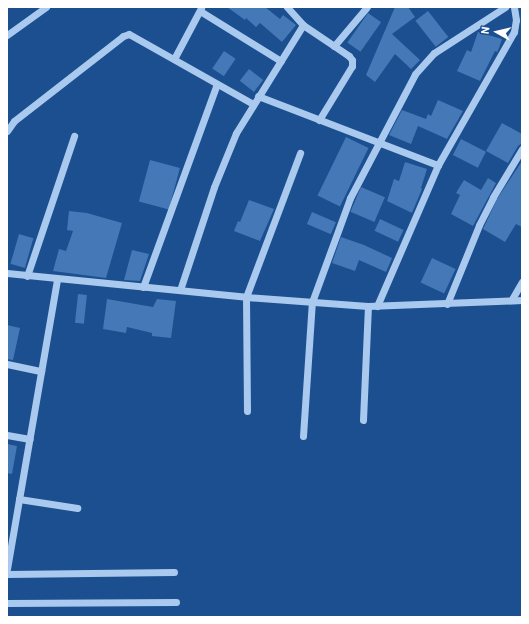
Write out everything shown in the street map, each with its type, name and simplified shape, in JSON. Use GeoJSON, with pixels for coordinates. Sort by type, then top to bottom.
{"type":"FeatureCollection","features":[{"type":"Feature","properties":{"kind":"street"},"geometry":{"type":"LineString","coordinates":[[7,35],[46,7]]}},
{"type":"Feature","properties":{"kind":"street"},"geometry":{"type":"LineString","coordinates":[[287,7],[303,25],[349,56],[352,60],[352,66],[319,120]]}},
{"type":"Feature","properties":{"kind":"street"},"geometry":{"type":"LineString","coordinates":[[334,46],[367,7]]}},
{"type":"Feature","properties":{"kind":"street"},"geometry":{"type":"LineString","coordinates":[[303,436],[312,302],[350,198],[415,74],[434,53],[505,7]]}},
{"type":"Feature","properties":{"kind":"street"},"geometry":{"type":"LineString","coordinates":[[377,306],[438,165],[514,32],[516,20],[514,7]]}},
{"type":"Feature","properties":{"kind":"street"},"geometry":{"type":"LineString","coordinates":[[174,59],[201,9],[281,61]]}},
{"type":"Feature","properties":{"kind":"street"},"geometry":{"type":"LineString","coordinates":[[180,290],[226,155],[236,133],[303,25]]}},
{"type":"Feature","properties":{"kind":"street"},"geometry":{"type":"LineString","coordinates":[[7,131],[14,121],[123,36],[129,34],[253,104]]}},
{"type":"Feature","properties":{"kind":"street"},"geometry":{"type":"LineString","coordinates":[[143,287],[217,84]]}},
{"type":"Feature","properties":{"kind":"street"},"geometry":{"type":"LineString","coordinates":[[258,96],[438,165]]}},
{"type":"Feature","properties":{"kind":"street"},"geometry":{"type":"LineString","coordinates":[[27,276],[74,136]]}},
{"type":"Feature","properties":{"kind":"street"},"geometry":{"type":"LineString","coordinates":[[447,304],[493,197],[522,149]]}},
{"type":"Feature","properties":{"kind":"street"},"geometry":{"type":"LineString","coordinates":[[247,411],[246,297],[300,153]]}},
{"type":"Feature","properties":{"kind":"street"},"geometry":{"type":"LineString","coordinates":[[7,273],[246,297],[368,306],[447,304],[512,299],[522,300]]}},
{"type":"Feature","properties":{"kind":"street"},"geometry":{"type":"LineString","coordinates":[[7,570],[9,551],[57,279]]}},
{"type":"Feature","properties":{"kind":"street"},"geometry":{"type":"LineString","coordinates":[[512,299],[522,282]]}},
{"type":"Feature","properties":{"kind":"street"},"geometry":{"type":"LineString","coordinates":[[363,420],[368,306]]}},
{"type":"Feature","properties":{"kind":"street"},"geometry":{"type":"LineString","coordinates":[[7,364],[41,371]]}},
{"type":"Feature","properties":{"kind":"street"},"geometry":{"type":"LineString","coordinates":[[7,435],[30,438]]}},
{"type":"Feature","properties":{"kind":"street"},"geometry":{"type":"LineString","coordinates":[[19,499],[78,508]]}},
{"type":"Feature","properties":{"kind":"street"},"geometry":{"type":"LineString","coordinates":[[7,574],[174,572]]}},
{"type":"Feature","properties":{"kind":"street"},"geometry":{"type":"LineString","coordinates":[[7,603],[176,602]]}},
{"type":"Feature","properties":{"kind":"building"},"geometry":{"type":"Polygon","coordinates":[[[227,7],[265,7],[280,19],[283,15],[296,25],[282,42],[260,23],[256,27],[246,18],[245,20],[227,7]]]}},
{"type":"Feature","properties":{"kind":"building"},"geometry":{"type":"Polygon","coordinates":[[[395,7],[408,7],[415,17],[392,34],[420,60],[411,69],[395,54],[375,82],[366,75],[395,7]]]}},
{"type":"Feature","properties":{"kind":"building"},"geometry":{"type":"Polygon","coordinates":[[[428,11],[448,37],[436,47],[415,21],[428,11]]]}},
{"type":"Feature","properties":{"kind":"building"},"geometry":{"type":"Polygon","coordinates":[[[368,13],[381,22],[360,52],[347,42],[368,13]]]}},
{"type":"Feature","properties":{"kind":"building"},"geometry":{"type":"Polygon","coordinates":[[[478,32],[502,39],[497,52],[495,51],[480,81],[457,71],[467,50],[471,52],[478,32]]]}},
{"type":"Feature","properties":{"kind":"building"},"geometry":{"type":"Polygon","coordinates":[[[224,51],[236,59],[224,76],[212,68],[224,51]]]}},
{"type":"Feature","properties":{"kind":"building"},"geometry":{"type":"Polygon","coordinates":[[[249,69],[263,80],[254,92],[240,81],[249,69]]]}},
{"type":"Feature","properties":{"kind":"building"},"geometry":{"type":"Polygon","coordinates":[[[438,100],[463,111],[447,139],[418,126],[411,144],[389,135],[402,110],[426,119],[428,114],[431,116],[438,100]]]}},
{"type":"Feature","properties":{"kind":"building"},"geometry":{"type":"Polygon","coordinates":[[[502,123],[522,134],[522,143],[518,146],[508,163],[486,151],[502,123]]]}},
{"type":"Feature","properties":{"kind":"building"},"geometry":{"type":"Polygon","coordinates":[[[346,137],[368,148],[340,206],[318,195],[346,137]]]}},
{"type":"Feature","properties":{"kind":"building"},"geometry":{"type":"Polygon","coordinates":[[[461,139],[486,152],[478,168],[453,155],[461,139]]]}},
{"type":"Feature","properties":{"kind":"building"},"geometry":{"type":"Polygon","coordinates":[[[150,160],[180,168],[169,210],[139,202],[150,160]]]}},
{"type":"Feature","properties":{"kind":"building"},"geometry":{"type":"Polygon","coordinates":[[[522,161],[522,227],[516,224],[505,242],[483,229],[497,199],[522,161]]]}},
{"type":"Feature","properties":{"kind":"building"},"geometry":{"type":"Polygon","coordinates":[[[405,162],[427,169],[421,188],[422,189],[412,213],[387,201],[394,179],[399,181],[405,162]]]}},
{"type":"Feature","properties":{"kind":"building"},"geometry":{"type":"Polygon","coordinates":[[[488,178],[496,183],[473,226],[451,214],[460,195],[456,193],[464,180],[481,190],[488,178]]]}},
{"type":"Feature","properties":{"kind":"building"},"geometry":{"type":"Polygon","coordinates":[[[361,187],[385,197],[374,222],[350,212],[361,187]]]}},
{"type":"Feature","properties":{"kind":"building"},"geometry":{"type":"Polygon","coordinates":[[[249,200],[274,209],[260,241],[234,231],[238,221],[240,222],[249,200]]]}},
{"type":"Feature","properties":{"kind":"building"},"geometry":{"type":"Polygon","coordinates":[[[69,211],[87,213],[122,223],[106,278],[53,271],[59,249],[66,251],[73,231],[67,230],[69,211]]]}},
{"type":"Feature","properties":{"kind":"building"},"geometry":{"type":"Polygon","coordinates":[[[312,212],[336,222],[331,234],[307,224],[312,212]]]}},
{"type":"Feature","properties":{"kind":"building"},"geometry":{"type":"Polygon","coordinates":[[[380,219],[404,230],[398,242],[375,231],[380,219]]]}},
{"type":"Feature","properties":{"kind":"building"},"geometry":{"type":"Polygon","coordinates":[[[19,234],[33,238],[25,268],[10,264],[19,234]]]}},
{"type":"Feature","properties":{"kind":"building"},"geometry":{"type":"Polygon","coordinates":[[[341,237],[364,245],[392,258],[386,272],[359,260],[355,271],[332,263],[341,237]]]}},
{"type":"Feature","properties":{"kind":"building"},"geometry":{"type":"Polygon","coordinates":[[[132,250],[149,254],[140,281],[124,280],[132,250]]]}},
{"type":"Feature","properties":{"kind":"building"},"geometry":{"type":"Polygon","coordinates":[[[432,258],[456,269],[444,293],[421,282],[432,258]]]}},
{"type":"Feature","properties":{"kind":"building"},"geometry":{"type":"Polygon","coordinates":[[[78,294],[87,295],[84,324],[75,323],[78,294]]]}},
{"type":"Feature","properties":{"kind":"building"},"geometry":{"type":"Polygon","coordinates":[[[107,299],[153,307],[157,299],[176,301],[171,338],[152,336],[152,333],[127,327],[126,333],[103,329],[107,299]]]}},
{"type":"Feature","properties":{"kind":"building"},"geometry":{"type":"Polygon","coordinates":[[[7,325],[20,328],[13,360],[7,359],[7,325]]]}},
{"type":"Feature","properties":{"kind":"building"},"geometry":{"type":"Polygon","coordinates":[[[7,444],[17,446],[12,474],[7,473],[7,444]]]}}]}
